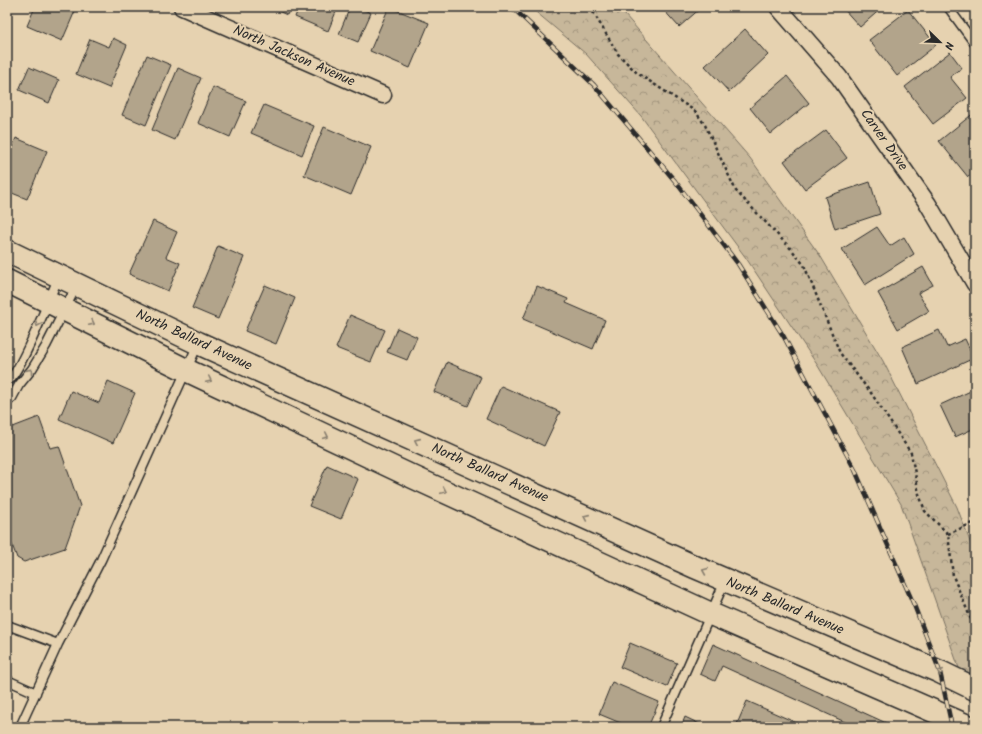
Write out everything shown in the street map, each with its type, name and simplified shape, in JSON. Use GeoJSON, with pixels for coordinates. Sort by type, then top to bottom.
{"type":"FeatureCollection","features":[{"type":"Feature","properties":{"kind":"main road","name":"North Ballard Avenue"},"geometry":{"type":"LineString","coordinates":[[7,251],[198,343],[726,580],[940,672],[975,689]]}},
{"type":"Feature","properties":{"kind":"main road","name":"North Ballard Avenue"},"geometry":{"type":"LineString","coordinates":[[7,281],[186,370],[400,471],[711,614],[970,727]]}},
{"type":"Feature","properties":{"kind":"street","name":"North Jackson Avenue"},"geometry":{"type":"LineString","coordinates":[[182,7],[384,95]]}},
{"type":"Feature","properties":{"kind":"street","name":"Carver Drive"},"geometry":{"type":"LineString","coordinates":[[778,7],[839,77],[928,204],[975,284]]}},
{"type":"Feature","properties":{"kind":"lane"},"geometry":{"type":"LineString","coordinates":[[948,7],[975,44]]}},
{"type":"Feature","properties":{"kind":"lane"},"geometry":{"type":"LineString","coordinates":[[18,385],[9,380],[56,305],[68,280]]}},
{"type":"Feature","properties":{"kind":"lane"},"geometry":{"type":"LineString","coordinates":[[7,402],[12,398],[18,385],[32,369],[46,346],[56,305],[68,280]]}},
{"type":"Feature","properties":{"kind":"lane"},"geometry":{"type":"LineString","coordinates":[[20,727],[58,644],[101,560],[198,343]]}},
{"type":"Feature","properties":{"kind":"lane"},"geometry":{"type":"LineString","coordinates":[[661,727],[726,580]]}},
{"type":"Feature","properties":{"kind":"lane"},"geometry":{"type":"LineString","coordinates":[[7,624],[58,644]]}},
{"type":"Feature","properties":{"kind":"lane"},"geometry":{"type":"LineString","coordinates":[[7,680],[36,693]]}},
{"type":"Feature","properties":{"kind":"path"},"geometry":{"type":"LineString","coordinates":[[590,7],[618,54],[637,73],[695,111],[705,124],[736,191],[792,250],[804,265],[840,353],[871,393],[911,453],[919,494],[925,511],[948,534],[953,576],[975,629]]}},
{"type":"Feature","properties":{"kind":"path"},"geometry":{"type":"LineString","coordinates":[[948,534],[975,522]]}},
{"type":"Feature","properties":{"kind":"green space"},"geometry":{"type":"Polygon","coordinates":[[[530,7],[618,7],[750,158],[821,257],[883,361],[957,507],[975,555],[975,691],[966,688],[901,504],[818,366],[746,258],[641,116],[586,54],[530,7]]]}},
{"type":"Feature","properties":{"kind":"building"},"geometry":{"type":"Polygon","coordinates":[[[35,7],[65,7],[75,11],[62,41],[27,26],[35,7]]]}},
{"type":"Feature","properties":{"kind":"building"},"geometry":{"type":"Polygon","coordinates":[[[269,7],[291,7],[287,15],[269,7]]]}},
{"type":"Feature","properties":{"kind":"building"},"geometry":{"type":"Polygon","coordinates":[[[299,7],[338,7],[328,31],[295,17],[299,7]]]}},
{"type":"Feature","properties":{"kind":"building"},"geometry":{"type":"Polygon","coordinates":[[[350,7],[357,7],[371,13],[358,42],[339,34],[350,7]]]}},
{"type":"Feature","properties":{"kind":"building"},"geometry":{"type":"Polygon","coordinates":[[[389,7],[429,23],[410,68],[370,51],[389,7]]]}},
{"type":"Feature","properties":{"kind":"building"},"geometry":{"type":"Polygon","coordinates":[[[661,7],[702,7],[679,27],[661,7]]]}},
{"type":"Feature","properties":{"kind":"building"},"geometry":{"type":"Polygon","coordinates":[[[842,7],[883,7],[860,27],[842,7]]]}},
{"type":"Feature","properties":{"kind":"building"},"geometry":{"type":"Polygon","coordinates":[[[908,10],[936,45],[897,76],[869,40],[908,10]]]}},
{"type":"Feature","properties":{"kind":"building"},"geometry":{"type":"Polygon","coordinates":[[[745,29],[768,55],[729,92],[705,66],[745,29]]]}},
{"type":"Feature","properties":{"kind":"building"},"geometry":{"type":"Polygon","coordinates":[[[113,38],[127,45],[109,88],[76,74],[90,39],[109,47],[113,38]]]}},
{"type":"Feature","properties":{"kind":"building"},"geometry":{"type":"Polygon","coordinates":[[[950,52],[962,68],[950,77],[967,98],[933,124],[905,87],[950,52]]]}},
{"type":"Feature","properties":{"kind":"building"},"geometry":{"type":"Polygon","coordinates":[[[147,55],[171,65],[146,125],[122,115],[147,55]]]}},
{"type":"Feature","properties":{"kind":"building"},"geometry":{"type":"Polygon","coordinates":[[[29,67],[59,80],[49,103],[19,90],[29,67]]]}},
{"type":"Feature","properties":{"kind":"building"},"geometry":{"type":"Polygon","coordinates":[[[178,68],[201,78],[175,140],[152,130],[178,68]]]}},
{"type":"Feature","properties":{"kind":"building"},"geometry":{"type":"Polygon","coordinates":[[[787,76],[809,103],[771,134],[750,108],[787,76]]]}},
{"type":"Feature","properties":{"kind":"building"},"geometry":{"type":"Polygon","coordinates":[[[213,87],[246,101],[230,137],[198,123],[213,87]]]}},
{"type":"Feature","properties":{"kind":"building"},"geometry":{"type":"Polygon","coordinates":[[[264,105],[314,126],[302,155],[251,133],[264,105]]]}},
{"type":"Feature","properties":{"kind":"building"},"geometry":{"type":"Polygon","coordinates":[[[975,112],[975,172],[968,177],[939,141],[975,112]]]}},
{"type":"Feature","properties":{"kind":"building"},"geometry":{"type":"Polygon","coordinates":[[[324,127],[371,147],[351,195],[304,175],[324,127]]]}},
{"type":"Feature","properties":{"kind":"building"},"geometry":{"type":"Polygon","coordinates":[[[826,130],[847,158],[805,189],[784,161],[826,130]]]}},
{"type":"Feature","properties":{"kind":"building"},"geometry":{"type":"Polygon","coordinates":[[[16,138],[47,151],[27,199],[7,191],[7,159],[16,138]]]}},
{"type":"Feature","properties":{"kind":"building"},"geometry":{"type":"Polygon","coordinates":[[[870,182],[880,214],[835,229],[825,197],[870,182]]]}},
{"type":"Feature","properties":{"kind":"building"},"geometry":{"type":"Polygon","coordinates":[[[153,221],[177,232],[166,257],[180,263],[168,291],[129,274],[153,221]]]}},
{"type":"Feature","properties":{"kind":"building"},"geometry":{"type":"Polygon","coordinates":[[[877,227],[890,246],[904,237],[914,254],[865,285],[842,249],[877,227]]]}},
{"type":"Feature","properties":{"kind":"building"},"geometry":{"type":"Polygon","coordinates":[[[218,246],[244,257],[218,319],[192,308],[218,246]]]}},
{"type":"Feature","properties":{"kind":"building"},"geometry":{"type":"Polygon","coordinates":[[[923,267],[933,285],[918,293],[929,311],[898,329],[878,293],[923,267]]]}},
{"type":"Feature","properties":{"kind":"building"},"geometry":{"type":"Polygon","coordinates":[[[265,285],[295,298],[276,344],[245,331],[265,285]]]}},
{"type":"Feature","properties":{"kind":"building"},"geometry":{"type":"Polygon","coordinates":[[[537,286],[568,299],[566,303],[605,320],[593,349],[523,319],[537,286]]]}},
{"type":"Feature","properties":{"kind":"building"},"geometry":{"type":"Polygon","coordinates":[[[350,315],[385,330],[371,362],[336,348],[350,315]]]}},
{"type":"Feature","properties":{"kind":"building"},"geometry":{"type":"Polygon","coordinates":[[[397,328],[417,337],[407,360],[387,352],[397,328]]]}},
{"type":"Feature","properties":{"kind":"building"},"geometry":{"type":"Polygon","coordinates":[[[939,330],[947,347],[965,339],[974,358],[918,384],[902,347],[939,330]]]}},
{"type":"Feature","properties":{"kind":"building"},"geometry":{"type":"Polygon","coordinates":[[[447,362],[481,377],[468,406],[434,392],[447,362]]]}},
{"type":"Feature","properties":{"kind":"building"},"geometry":{"type":"Polygon","coordinates":[[[108,381],[135,393],[113,443],[59,419],[71,391],[99,403],[108,381]]]}},
{"type":"Feature","properties":{"kind":"building"},"geometry":{"type":"Polygon","coordinates":[[[501,386],[560,412],[544,446],[486,419],[501,386]]]}},
{"type":"Feature","properties":{"kind":"building"},"geometry":{"type":"Polygon","coordinates":[[[975,389],[975,428],[955,437],[940,405],[975,389]]]}},
{"type":"Feature","properties":{"kind":"building"},"geometry":{"type":"Polygon","coordinates":[[[7,415],[13,427],[39,417],[50,448],[59,446],[80,506],[65,548],[24,562],[17,558],[11,542],[7,543],[7,415]]]}},
{"type":"Feature","properties":{"kind":"building"},"geometry":{"type":"Polygon","coordinates":[[[327,465],[358,479],[341,519],[309,506],[327,465]]]}},
{"type":"Feature","properties":{"kind":"building"},"geometry":{"type":"Polygon","coordinates":[[[630,643],[677,663],[667,687],[620,667],[630,643]]]}},
{"type":"Feature","properties":{"kind":"building"},"geometry":{"type":"Polygon","coordinates":[[[713,644],[895,727],[856,727],[722,666],[715,681],[700,674],[713,644]]]}},
{"type":"Feature","properties":{"kind":"building"},"geometry":{"type":"Polygon","coordinates":[[[612,682],[659,702],[648,727],[630,727],[599,714],[612,682]]]}},
{"type":"Feature","properties":{"kind":"building"},"geometry":{"type":"Polygon","coordinates":[[[747,701],[806,727],[743,727],[737,724],[747,701]]]}},
{"type":"Feature","properties":{"kind":"building"},"geometry":{"type":"Polygon","coordinates":[[[685,717],[706,727],[681,727],[685,717]]]}},
{"type":"Feature","properties":{"kind":"railway"},"geometry":{"type":"LineString","coordinates":[[512,7],[594,85],[675,181],[738,264],[784,337],[855,470],[914,605],[940,672],[952,727]]}}]}
